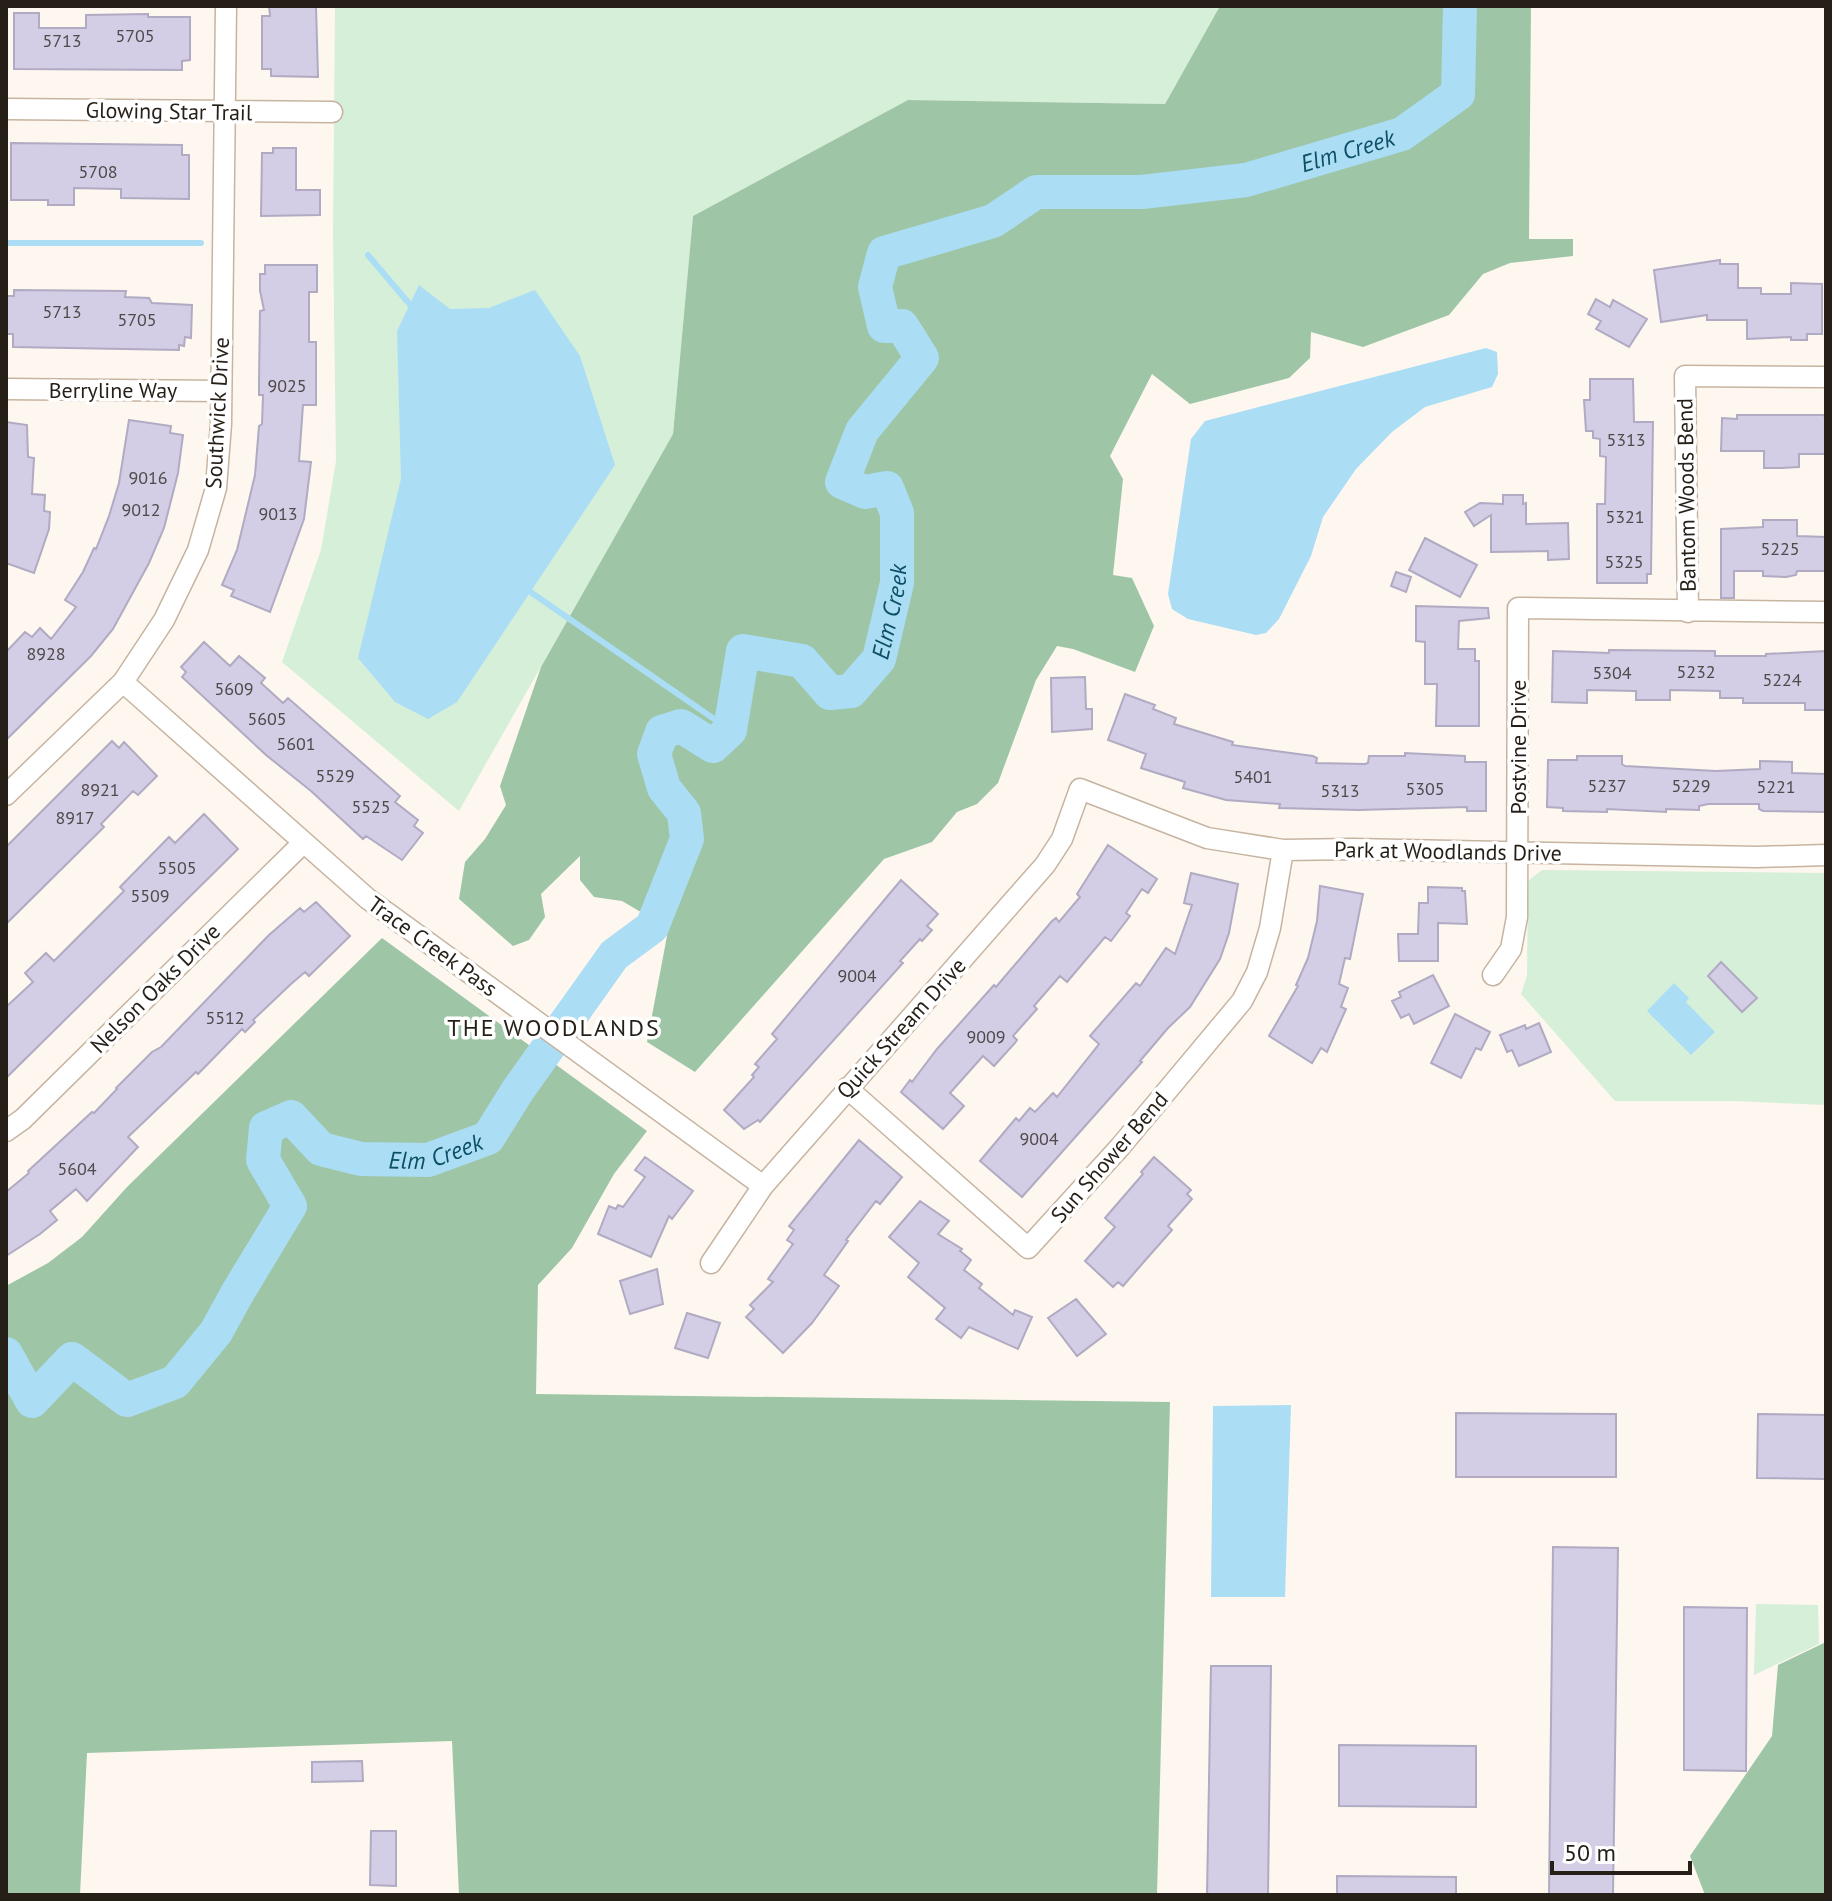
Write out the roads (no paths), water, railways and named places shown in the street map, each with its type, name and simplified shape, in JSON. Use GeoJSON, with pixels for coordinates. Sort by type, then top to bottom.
{"type":"FeatureCollection","features":[{"type":"Feature","properties":{"kind":"street","name":"Southwick Drive"},"geometry":{"type":"LineString","coordinates":[[6,795],[123,682],[164,620],[198,550],[216,488],[221,391],[226,6]]}},
{"type":"Feature","properties":{"kind":"street","name":"Glowing Star Trail"},"geometry":{"type":"LineString","coordinates":[[6,109],[332,112]]}},
{"type":"Feature","properties":{"kind":"street","name":"Bantom Woods Bend"},"geometry":{"type":"LineString","coordinates":[[1688,612],[1685,376],[1826,377]]}},
{"type":"Feature","properties":{"kind":"street","name":"Berryline Way"},"geometry":{"type":"LineString","coordinates":[[6,389],[221,391]]}},
{"type":"Feature","properties":{"kind":"street","name":"Postvine Drive"},"geometry":{"type":"LineString","coordinates":[[1493,975],[1511,949],[1517,917],[1518,608],[1688,612]]}},
{"type":"Feature","properties":{"kind":"street"},"geometry":{"type":"LineString","coordinates":[[1688,612],[1826,612]]}},
{"type":"Feature","properties":{"kind":"street","name":"Trace Creek Pass"},"geometry":{"type":"LineString","coordinates":[[123,682],[368,899],[763,1186]]}},
{"type":"Feature","properties":{"kind":"street","name":"Park at Woodlands Drive"},"geometry":{"type":"LineString","coordinates":[[1080,789],[1207,838],[1283,850],[1757,857],[1826,855]]}},
{"type":"Feature","properties":{"kind":"street","name":"Quick Stream Drive"},"geometry":{"type":"LineString","coordinates":[[711,1263],[763,1186],[1045,865],[1062,839],[1080,789]]}},
{"type":"Feature","properties":{"kind":"street","name":"Nelson Oaks Drive"},"geometry":{"type":"LineString","coordinates":[[6,1131],[23,1119],[303,843]]}},
{"type":"Feature","properties":{"kind":"street","name":"Sun Shower Bend"},"geometry":{"type":"LineString","coordinates":[[847,1088],[1028,1248],[1120,1147],[1242,1001],[1257,972],[1270,928],[1283,850]]}},
{"type":"Feature","properties":{"kind":"water"},"geometry":{"type":"Polygon","coordinates":[[[419,285],[450,309],[489,308],[535,290],[580,356],[615,465],[457,702],[428,719],[395,702],[358,658],[401,479],[397,331],[419,285]]]}},
{"type":"Feature","properties":{"kind":"water"},"geometry":{"type":"Polygon","coordinates":[[[1486,348],[1497,352],[1498,374],[1492,387],[1425,407],[1392,432],[1356,469],[1323,517],[1311,556],[1279,619],[1266,633],[1256,635],[1188,619],[1172,609],[1168,594],[1191,439],[1205,421],[1486,348]]]}},
{"type":"Feature","properties":{"kind":"water"},"geometry":{"type":"Polygon","coordinates":[[[1674,983],[1689,998],[1686,1002],[1715,1032],[1691,1055],[1647,1011],[1674,983]]]}},
{"type":"Feature","properties":{"kind":"water"},"geometry":{"type":"Polygon","coordinates":[[[1291,1405],[1285,1597],[1211,1597],[1213,1406],[1291,1405]]]}},
{"type":"Feature","properties":{"kind":"waterway","name":"Elm Creek"},"geometry":{"type":"LineString","coordinates":[[6,1354],[32,1401],[72,1359],[127,1400],[175,1382],[216,1332],[290,1206],[263,1160],[266,1128],[291,1117],[321,1149],[361,1159],[428,1160],[488,1138],[518,1090],[614,955],[652,927],[687,839],[684,813],[664,788],[654,754],[662,732],[681,726],[713,746],[730,730],[743,651],[802,661],[830,693],[851,691],[879,659],[897,583],[897,513],[887,488],[865,492],[842,482],[862,431],[922,358],[902,326],[884,326],[875,287],[884,253],[993,221],[1036,192],[1142,192],[1246,180],[1402,134],[1458,94],[1460,6]]}},
{"type":"Feature","properties":{"kind":"waterway"},"geometry":{"type":"LineString","coordinates":[[6,243],[201,243]]}},
{"type":"Feature","properties":{"kind":"waterway"},"geometry":{"type":"LineString","coordinates":[[368,255],[412,307]]}},
{"type":"Feature","properties":{"kind":"waterway"},"geometry":{"type":"LineString","coordinates":[[528,587],[529,591],[730,730]]}},
{"type":"Feature","properties":{"kind":"district","name":"THE WOODLANDS"},"geometry":{"type":"Point","coordinates":[554,1027]}}]}
